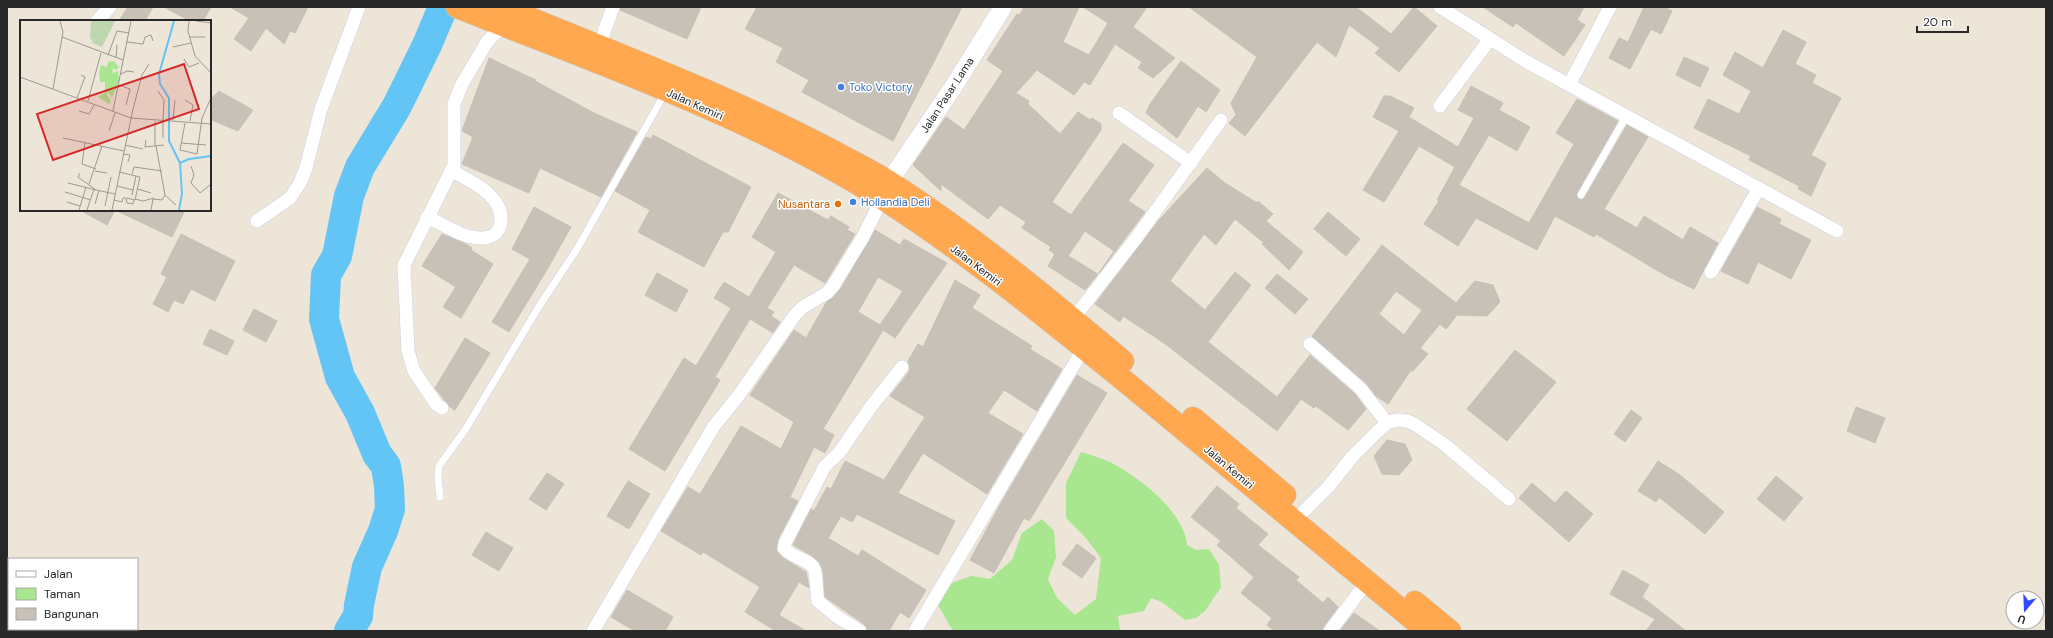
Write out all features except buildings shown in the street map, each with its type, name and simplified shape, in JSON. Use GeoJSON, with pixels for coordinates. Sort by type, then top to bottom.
{"type":"FeatureCollection","features":[{"type":"Feature","properties":{"kind":"highway","name":"Jalan Kemiri"},"geometry":{"type":"LineString","coordinates":[[457,7],[503,14],[599,46],[670,74],[780,123],[886,190],[979,246],[1073,319],[1088,342],[1367,582],[1427,631]]}},
{"type":"Feature","properties":{"kind":"highway","name":"Jalan Kemiri"},"geometry":{"type":"LineString","coordinates":[[503,14],[666,91],[886,190],[943,240],[1088,342],[1304,511],[1450,631]]}},
{"type":"Feature","properties":{"kind":"street"},"geometry":{"type":"LineString","coordinates":[[98,20],[110,7]]}},
{"type":"Feature","properties":{"kind":"street"},"geometry":{"type":"LineString","coordinates":[[257,221],[290,198],[300,183],[306,168],[321,109],[360,7]]}},
{"type":"Feature","properties":{"kind":"street"},"geometry":{"type":"LineString","coordinates":[[599,46],[613,7]]}},
{"type":"Feature","properties":{"kind":"street","name":"Jalan Pasar Lama"},"geometry":{"type":"LineString","coordinates":[[886,190],[958,80],[1003,7]]}},
{"type":"Feature","properties":{"kind":"street"},"geometry":{"type":"LineString","coordinates":[[1440,7],[1490,39],[1569,85],[1627,115],[1838,231]]}},
{"type":"Feature","properties":{"kind":"street"},"geometry":{"type":"LineString","coordinates":[[1569,85],[1610,7]]}},
{"type":"Feature","properties":{"kind":"street"},"geometry":{"type":"LineString","coordinates":[[442,408],[433,399],[414,371],[408,351],[404,265],[454,165],[454,104],[462,84],[503,14]]}},
{"type":"Feature","properties":{"kind":"street"},"geometry":{"type":"LineString","coordinates":[[1440,106],[1490,39]]}},
{"type":"Feature","properties":{"kind":"street"},"geometry":{"type":"LineString","coordinates":[[1119,113],[1191,163]]}},
{"type":"Feature","properties":{"kind":"street"},"geometry":{"type":"LineString","coordinates":[[1073,319],[1137,237],[1222,120]]}},
{"type":"Feature","properties":{"kind":"street"},"geometry":{"type":"LineString","coordinates":[[427,217],[460,234],[480,238],[491,237],[498,231],[502,219],[496,201],[472,182],[452,171]]}},
{"type":"Feature","properties":{"kind":"street"},"geometry":{"type":"LineString","coordinates":[[1711,272],[1759,188]]}},
{"type":"Feature","properties":{"kind":"street"},"geometry":{"type":"LineString","coordinates":[[593,631],[714,426],[739,395],[795,315],[803,307],[827,293],[833,286],[863,237],[886,190]]}},
{"type":"Feature","properties":{"kind":"street"},"geometry":{"type":"LineString","coordinates":[[915,631],[1088,342]]}},
{"type":"Feature","properties":{"kind":"street"},"geometry":{"type":"LineString","coordinates":[[1310,344],[1361,389],[1387,423]]}},
{"type":"Feature","properties":{"kind":"street"},"geometry":{"type":"LineString","coordinates":[[860,631],[836,616],[818,601],[816,572],[813,566],[787,552],[784,548],[785,543],[825,466],[839,453],[870,408],[902,367]]}},
{"type":"Feature","properties":{"kind":"street"},"geometry":{"type":"LineString","coordinates":[[1304,511],[1329,486],[1352,457],[1387,423],[1397,420],[1407,421],[1416,425],[1445,445],[1509,499]]}},
{"type":"Feature","properties":{"kind":"street"},"geometry":{"type":"LineString","coordinates":[[1330,631],[1367,582]]}},
{"type":"Feature","properties":{"kind":"lane"},"geometry":{"type":"LineString","coordinates":[[440,497],[438,479],[439,466],[465,430],[538,308],[567,265],[666,91]]}},
{"type":"Feature","properties":{"kind":"lane"},"geometry":{"type":"LineString","coordinates":[[1581,195],[1627,115]]}},
{"type":"Feature","properties":{"kind":"green space"},"geometry":{"type":"Polygon","coordinates":[[[1081,452],[1100,458],[1122,468],[1146,486],[1158,496],[1178,520],[1184,532],[1187,545],[1196,550],[1209,549],[1219,565],[1221,587],[1205,611],[1196,618],[1185,620],[1162,602],[1151,598],[1144,611],[1118,616],[1120,631],[953,631],[938,605],[949,584],[971,576],[990,579],[1012,560],[1022,533],[1042,519],[1054,531],[1056,557],[1048,579],[1057,598],[1075,615],[1096,599],[1101,558],[1085,537],[1066,518],[1066,483],[1081,452]]]}},
{"type":"Feature","properties":{"kind":"waterway"},"geometry":{"type":"LineString","coordinates":[[349,631],[358,616],[367,567],[383,531],[390,509],[389,486],[386,466],[377,454],[360,413],[340,377],[324,319],[326,275],[337,256],[349,196],[360,167],[397,106],[427,45],[443,7]]}},
{"type":"Feature","properties":{"kind":"place","name":"Toko Victory"},"geometry":{"type":"Point","coordinates":[841,87]}},
{"type":"Feature","properties":{"kind":"place","name":"Hollandia Deli"},"geometry":{"type":"Point","coordinates":[853,202]}},
{"type":"Feature","properties":{"kind":"place","name":"Nusantara"},"geometry":{"type":"Point","coordinates":[838,204]}}]}
